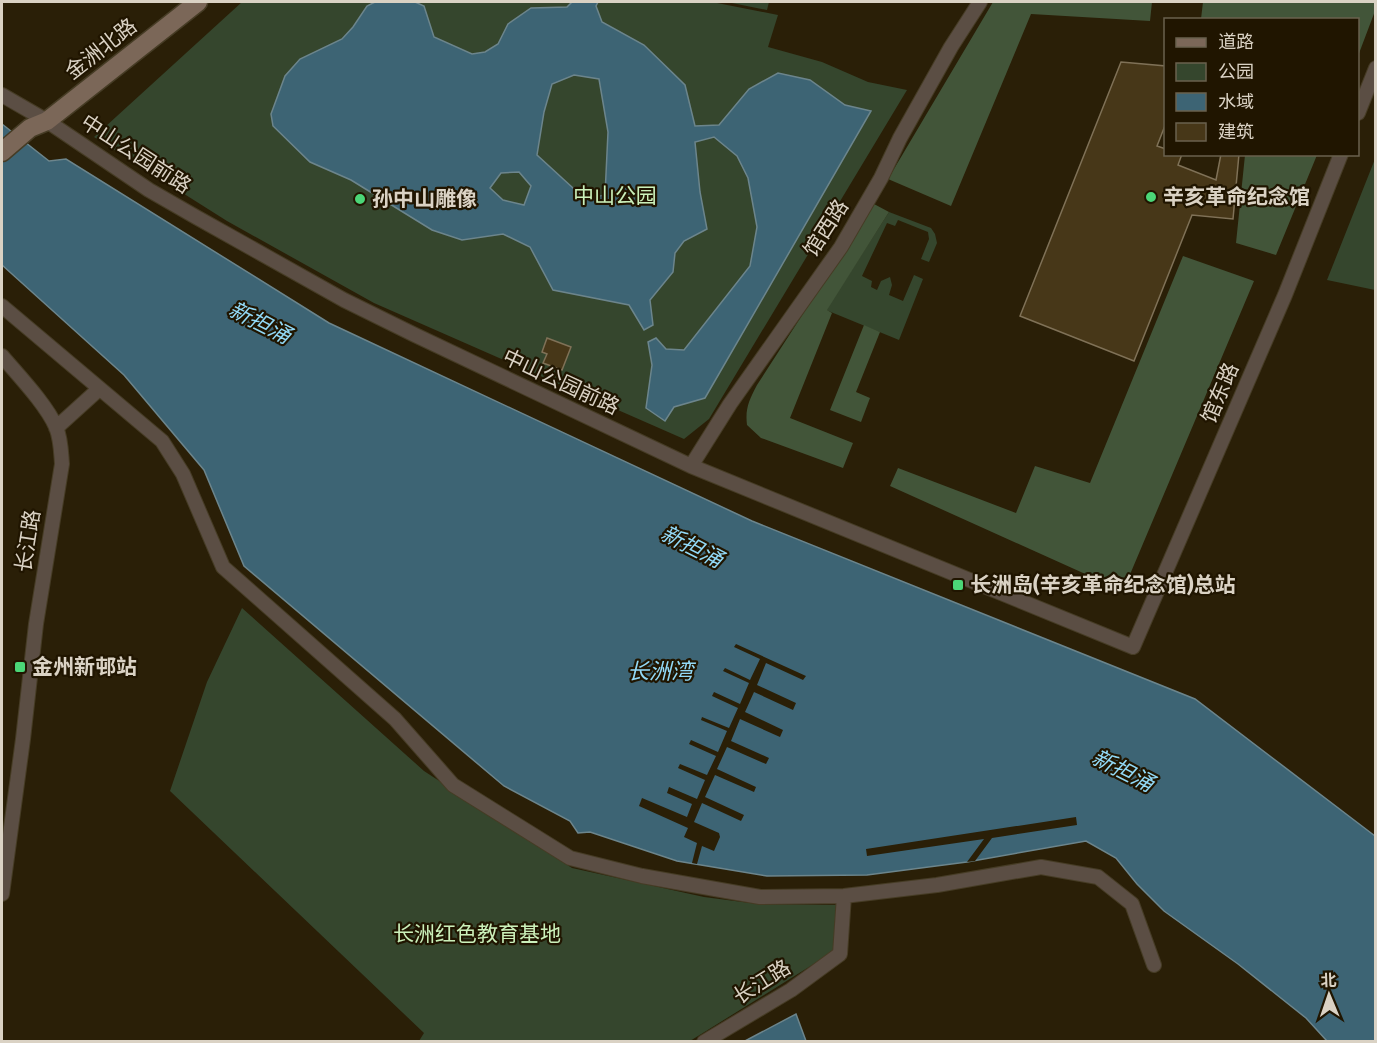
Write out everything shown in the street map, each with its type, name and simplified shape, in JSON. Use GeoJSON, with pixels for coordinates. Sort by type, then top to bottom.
{"type":"FeatureCollection","features":[{"type":"Feature","properties":{"kind":"main road","name":"金洲北路"},"geometry":{"type":"LineString","coordinates":[[2,152],[198,2]]}},
{"type":"Feature","properties":{"kind":"street","name":"馆西路"},"geometry":{"type":"LineString","coordinates":[[691,466],[736,394],[846,238],[951,47],[980,2]]}},
{"type":"Feature","properties":{"kind":"street"},"geometry":{"type":"LineString","coordinates":[[1359,110],[1376,68]]}},
{"type":"Feature","properties":{"kind":"street","name":"中山公园前路"},"geometry":{"type":"LineString","coordinates":[[2,95],[38,124],[268,258],[347,302],[478,366],[691,466],[1133,647]]}},
{"type":"Feature","properties":{"kind":"street","name":"馆东路"},"geometry":{"type":"LineString","coordinates":[[1133,647],[1285,295],[1340,156]]}},
{"type":"Feature","properties":{"kind":"street"},"geometry":{"type":"LineString","coordinates":[[2,306],[162,441],[183,474],[223,567],[395,719],[453,785],[570,858],[642,876],[760,897],[844,896],[938,885],[1041,867],[1098,877],[1132,904],[1154,965]]}},
{"type":"Feature","properties":{"kind":"street","name":"长江路"},"geometry":{"type":"LineString","coordinates":[[2,356],[37,398],[56,428],[62,464],[36,624],[2,894]]}},
{"type":"Feature","properties":{"kind":"street"},"geometry":{"type":"LineString","coordinates":[[56,428],[99,389]]}},
{"type":"Feature","properties":{"kind":"street","name":"长江路"},"geometry":{"type":"LineString","coordinates":[[704,1041],[791,990],[840,954],[844,896]]}},
{"type":"Feature","properties":{"kind":"green space","name":"中山公园"},"geometry":{"type":"Polygon","coordinates":[[[242,2],[712,2],[778,15],[768,47],[822,62],[868,82],[907,90],[709,419],[684,439],[374,303],[227,221],[94,137],[242,2]]]}},
{"type":"Feature","properties":{"kind":"green space"},"geometry":{"type":"Polygon","coordinates":[[[727,2],[769,2],[767,10],[727,2]]]}},
{"type":"Feature","properties":{"kind":"green space"},"geometry":{"type":"Polygon","coordinates":[[[993,2],[1152,2],[1150,21],[1031,14],[951,206],[888,179],[993,2]]]}},
{"type":"Feature","properties":{"kind":"green space"},"geometry":{"type":"Polygon","coordinates":[[[1203,2],[1375,2],[1375,11],[1359,53],[1359,18],[1201,18],[1203,2]]]}},
{"type":"Feature","properties":{"kind":"green space"},"geometry":{"type":"Polygon","coordinates":[[[1245,156],[1317,156],[1276,255],[1236,243],[1245,156]]]}},
{"type":"Feature","properties":{"kind":"green space"},"geometry":{"type":"Polygon","coordinates":[[[1375,159],[1376,289],[1375,290],[1327,280],[1375,159]]]}},
{"type":"Feature","properties":{"kind":"green space"},"geometry":{"type":"Polygon","coordinates":[[[874,204],[889,212],[827,310],[832,313],[790,418],[853,443],[843,468],[761,438],[747,425],[747,409],[757,385],[874,204]]]}},
{"type":"Feature","properties":{"kind":"green space"},"geometry":{"type":"Polygon","coordinates":[[[889,212],[931,228],[937,243],[929,262],[921,259],[929,239],[928,232],[898,220],[895,226],[887,223],[862,276],[872,281],[871,287],[877,290],[881,281],[890,277],[892,285],[889,295],[903,301],[914,275],[923,279],[899,340],[826,310],[889,212]]]}},
{"type":"Feature","properties":{"kind":"green space"},"geometry":{"type":"Polygon","coordinates":[[[1183,256],[1254,281],[1123,591],[890,486],[898,468],[1016,513],[1035,466],[1090,483],[1183,256]]]}},
{"type":"Feature","properties":{"kind":"green space"},"geometry":{"type":"Polygon","coordinates":[[[864,325],[880,332],[856,392],[870,398],[861,422],[830,410],[864,325]]]}},
{"type":"Feature","properties":{"kind":"green space","name":"长洲红色教育基地"},"geometry":{"type":"Polygon","coordinates":[[[242,608],[424,771],[572,868],[704,897],[758,904],[836,905],[833,952],[690,1041],[419,1041],[424,1033],[170,791],[207,682],[242,608]]]}},
{"type":"Feature","properties":{"kind":"water"},"geometry":{"type":"Polygon","coordinates":[[[375,2],[415,2],[424,6],[434,37],[472,54],[485,52],[498,44],[508,24],[531,8],[567,7],[572,2],[598,2],[596,6],[602,22],[644,45],[685,85],[695,126],[719,125],[749,89],[778,73],[810,80],[845,105],[871,111],[705,398],[674,407],[665,421],[646,408],[652,365],[648,342],[656,338],[666,349],[684,350],[750,266],[757,227],[748,178],[737,156],[714,137],[695,142],[700,192],[707,229],[684,241],[675,253],[673,272],[650,300],[653,325],[644,330],[629,305],[553,290],[530,247],[503,234],[462,240],[432,230],[351,180],[310,162],[273,126],[271,114],[285,76],[300,59],[342,39],[367,6],[375,2]],[[574,75],[552,84],[544,112],[537,155],[585,199],[605,195],[608,132],[599,79],[574,75]],[[519,172],[501,173],[490,188],[503,200],[524,205],[531,186],[519,172]]]}},
{"type":"Feature","properties":{"kind":"water","name":"长洲湾"},"geometry":{"type":"Polygon","coordinates":[[[2,124],[49,161],[66,159],[329,323],[752,521],[1195,699],[1375,836],[1375,1041],[1327,1041],[1306,1018],[1238,964],[1164,911],[1137,884],[1116,858],[1086,841],[967,862],[867,875],[767,876],[677,861],[590,832],[578,833],[570,821],[504,786],[244,566],[204,470],[124,375],[2,265],[2,124]]]}},
{"type":"Feature","properties":{"kind":"water"},"geometry":{"type":"Polygon","coordinates":[[[796,1014],[806,1041],[745,1041],[796,1014]]]}},
{"type":"Feature","properties":{"kind":"pier"},"geometry":{"type":"Polygon","coordinates":[[[736,644],[806,676],[803,680],[766,663],[757,685],[796,703],[793,710],[754,692],[745,712],[783,730],[780,737],[740,719],[731,741],[769,758],[766,764],[727,747],[717,769],[756,787],[754,792],[715,775],[705,797],[744,815],[741,821],[702,803],[694,822],[719,833],[720,837],[714,851],[702,846],[697,864],[692,863],[697,843],[684,837],[688,828],[639,806],[642,798],[687,817],[692,804],[667,793],[669,787],[697,799],[705,780],[678,768],[680,764],[707,775],[716,756],[689,744],[691,740],[718,752],[727,731],[701,720],[702,717],[729,728],[738,708],[712,696],[714,692],[740,704],[749,683],[723,671],[725,668],[750,680],[760,659],[734,647],[736,644]]]}},
{"type":"Feature","properties":{"kind":"pier"},"geometry":{"type":"Polygon","coordinates":[[[1076,817],[1077,825],[992,838],[975,861],[967,862],[984,839],[867,856],[866,849],[1076,817]]]}},
{"type":"Feature","properties":{"kind":"building","name":"辛亥革命纪念馆"},"geometry":{"type":"Polygon","coordinates":[[[1121,62],[1164,66],[1164,128],[1157,146],[1164,148],[1164,156],[1181,156],[1178,165],[1216,180],[1221,156],[1239,156],[1233,219],[1192,215],[1134,361],[1020,316],[1121,62]]]}},
{"type":"Feature","properties":{"kind":"building"},"geometry":{"type":"Polygon","coordinates":[[[547,338],[571,347],[562,370],[543,363],[547,354],[542,352],[547,338]]]}},
{"type":"Feature","properties":{"kind":"place","name":"辛亥革命纪念馆"},"geometry":{"type":"Point","coordinates":[1151,197]}},
{"type":"Feature","properties":{"kind":"place","name":"孙中山雕像"},"geometry":{"type":"Point","coordinates":[360,199]}},
{"type":"Feature","properties":{"kind":"place","name":"长洲岛(辛亥革命纪念馆)总站"},"geometry":{"type":"Point","coordinates":[958,585]}},
{"type":"Feature","properties":{"kind":"place","name":"金州新邨站"},"geometry":{"type":"Point","coordinates":[20,667]}},
{"type":"Feature","properties":{"kind":"water label","name":"新担涌"},"geometry":{"type":"Point","coordinates":[260,322]}},
{"type":"Feature","properties":{"kind":"water label","name":"新担涌"},"geometry":{"type":"Point","coordinates":[692,546]}},
{"type":"Feature","properties":{"kind":"water label","name":"新担涌"},"geometry":{"type":"Point","coordinates":[1123,770]}}]}
